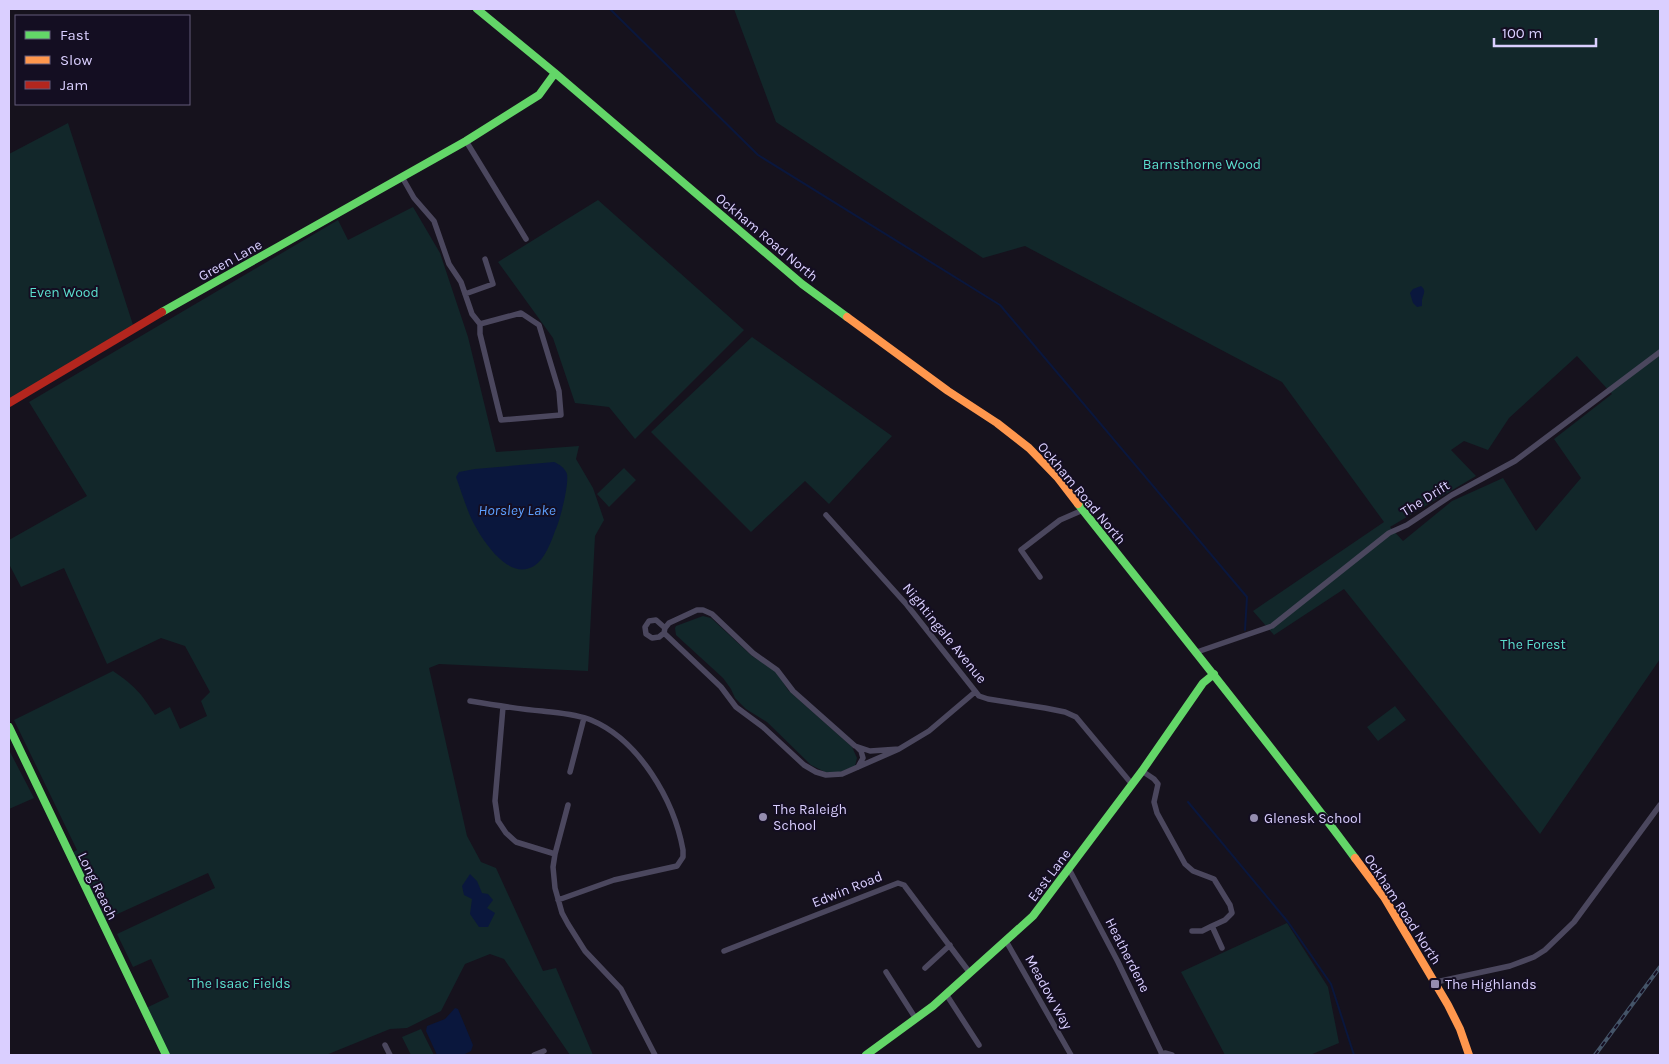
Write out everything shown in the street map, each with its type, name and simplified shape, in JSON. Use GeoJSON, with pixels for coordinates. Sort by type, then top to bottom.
{"type":"FeatureCollection","features":[{"type":"Feature","properties":{"kind":"street","name":"Ockham Road North"},"geometry":{"type":"LineString","coordinates":[[477,9],[555,73],[802,284],[948,391],[997,423],[1030,448],[1058,478],[1165,615],[1197,652],[1388,902],[1436,982],[1460,1029],[1468,1055]]}},
{"type":"Feature","properties":{"kind":"street","name":"Green Lane"},"geometry":{"type":"LineString","coordinates":[[9,403],[134,328],[466,141],[539,95],[555,73]]}},
{"type":"Feature","properties":{"kind":"street"},"geometry":{"type":"LineString","coordinates":[[466,141],[526,239]]}},
{"type":"Feature","properties":{"kind":"street"},"geometry":{"type":"LineString","coordinates":[[402,178],[414,198],[434,221],[449,264],[461,282],[472,314],[480,324],[480,334],[502,420],[561,415],[559,391],[539,325],[521,313],[480,324]]}},
{"type":"Feature","properties":{"kind":"street"},"geometry":{"type":"LineString","coordinates":[[465,294],[493,284],[485,259]]}},
{"type":"Feature","properties":{"kind":"street","name":"The Drift"},"geometry":{"type":"LineString","coordinates":[[1197,652],[1272,626],[1389,534],[1407,525],[1452,495],[1514,461],[1660,352]]}},
{"type":"Feature","properties":{"kind":"street"},"geometry":{"type":"LineString","coordinates":[[1040,577],[1021,550],[1060,520],[1083,510]]}},
{"type":"Feature","properties":{"kind":"street","name":"Nightingale Avenue"},"geometry":{"type":"LineString","coordinates":[[826,515],[922,622],[979,696],[988,700],[1065,712],[1076,717],[1131,783]]}},
{"type":"Feature","properties":{"kind":"street"},"geometry":{"type":"LineString","coordinates":[[857,767],[863,758],[861,751],[793,691],[777,670],[753,653],[708,611],[697,610],[669,623],[664,630],[716,682],[736,707],[763,726],[812,770],[821,774],[842,774],[899,749],[929,731],[975,692]]}},
{"type":"Feature","properties":{"kind":"street","name":"East Lane"},"geometry":{"type":"LineString","coordinates":[[866,1055],[916,1019],[1033,916],[1131,783],[1142,771],[1203,683],[1214,674]]}},
{"type":"Feature","properties":{"kind":"street"},"geometry":{"type":"LineString","coordinates":[[470,701],[572,715],[601,725],[620,738],[649,769],[670,806],[684,853],[682,860],[673,868],[614,880],[558,900]]}},
{"type":"Feature","properties":{"kind":"street"},"geometry":{"type":"LineString","coordinates":[[503,707],[495,801],[498,822],[516,842],[555,854]]}},
{"type":"Feature","properties":{"kind":"street"},"geometry":{"type":"LineString","coordinates":[[570,772],[584,718]]}},
{"type":"Feature","properties":{"kind":"street","name":"Long Reach"},"geometry":{"type":"LineString","coordinates":[[9,727],[166,1055]]}},
{"type":"Feature","properties":{"kind":"street"},"geometry":{"type":"LineString","coordinates":[[856,746],[870,751],[899,749]]}},
{"type":"Feature","properties":{"kind":"street"},"geometry":{"type":"LineString","coordinates":[[1142,771],[1154,778],[1158,784],[1154,802],[1157,813],[1185,864],[1193,871],[1214,879],[1230,905],[1232,914],[1230,917],[1202,931],[1192,931]]}},
{"type":"Feature","properties":{"kind":"street"},"geometry":{"type":"LineString","coordinates":[[568,805],[555,854],[553,879],[558,900],[568,924],[585,951],[621,989],[655,1055]]}},
{"type":"Feature","properties":{"kind":"street"},"geometry":{"type":"LineString","coordinates":[[1436,982],[1510,966],[1534,957],[1545,950],[1574,922],[1660,805]]}},
{"type":"Feature","properties":{"kind":"street","name":"Heatherdene"},"geometry":{"type":"LineString","coordinates":[[1069,869],[1118,962],[1162,1055],[1165,1053],[1172,1055]]}},
{"type":"Feature","properties":{"kind":"street","name":"Edwin Road"},"geometry":{"type":"LineString","coordinates":[[724,951],[898,882],[904,885],[970,973]]}},
{"type":"Feature","properties":{"kind":"street"},"geometry":{"type":"LineString","coordinates":[[1212,926],[1222,948]]}},
{"type":"Feature","properties":{"kind":"street","name":"Meadow Way"},"geometry":{"type":"LineString","coordinates":[[1006,941],[1071,1055]]}},
{"type":"Feature","properties":{"kind":"street"},"geometry":{"type":"LineString","coordinates":[[925,968],[950,945]]}},
{"type":"Feature","properties":{"kind":"street"},"geometry":{"type":"LineString","coordinates":[[886,972],[916,1019]]}},
{"type":"Feature","properties":{"kind":"street"},"geometry":{"type":"LineString","coordinates":[[946,994],[979,1045]]}},
{"type":"Feature","properties":{"kind":"street"},"geometry":{"type":"LineString","coordinates":[[385,1045],[390,1055]]}},
{"type":"Feature","properties":{"kind":"street"},"geometry":{"type":"LineString","coordinates":[[534,1055],[544,1051]]}},
{"type":"Feature","properties":{"kind":"green space"},"geometry":{"type":"Polygon","coordinates":[[[734,9],[1660,9],[1660,659],[1540,834],[1344,589],[1274,635],[1253,611],[1384,522],[1282,382],[1025,246],[983,258],[776,122],[734,9]],[[1577,356],[1509,418],[1488,450],[1464,441],[1451,450],[1476,476],[1390,527],[1403,541],[1452,501],[1503,478],[1536,531],[1581,478],[1554,439],[1612,394],[1577,356]]]}},
{"type":"Feature","properties":{"kind":"green space","name":"Even Wood"},"geometry":{"type":"Polygon","coordinates":[[[68,123],[134,328],[9,403],[9,154],[68,123]]]}},
{"type":"Feature","properties":{"kind":"green space"},"geometry":{"type":"Polygon","coordinates":[[[598,200],[744,330],[635,439],[609,407],[575,403],[553,338],[498,262],[598,200]]]}},
{"type":"Feature","properties":{"kind":"green space","name":"The Isaac Fields"},"geometry":{"type":"Polygon","coordinates":[[[413,207],[440,253],[468,337],[496,452],[579,446],[576,459],[593,488],[604,520],[595,536],[588,671],[439,664],[429,668],[467,836],[481,862],[496,868],[543,971],[556,968],[593,1055],[570,1055],[504,959],[490,954],[465,964],[441,1011],[407,1028],[390,1029],[326,1055],[166,1055],[144,1009],[169,997],[151,959],[133,967],[117,934],[215,888],[208,873],[102,921],[69,854],[77,850],[14,720],[113,671],[137,690],[155,715],[170,707],[180,729],[207,716],[201,701],[210,692],[185,646],[161,638],[107,664],[64,568],[21,587],[9,564],[9,540],[87,496],[29,402],[338,220],[348,240],[413,207]]]}},
{"type":"Feature","properties":{"kind":"green space"},"geometry":{"type":"Polygon","coordinates":[[[752,337],[892,436],[829,504],[805,481],[751,532],[651,432],[752,337]]]}},
{"type":"Feature","properties":{"kind":"green space"},"geometry":{"type":"Polygon","coordinates":[[[624,468],[636,480],[609,507],[597,494],[624,468]]]}},
{"type":"Feature","properties":{"kind":"green space"},"geometry":{"type":"Polygon","coordinates":[[[703,616],[711,618],[752,656],[776,671],[788,690],[852,747],[857,758],[855,766],[840,772],[825,772],[811,765],[767,722],[746,709],[735,698],[723,678],[676,635],[676,626],[703,616]]]}},
{"type":"Feature","properties":{"kind":"green space"},"geometry":{"type":"Polygon","coordinates":[[[1395,706],[1406,720],[1378,741],[1367,727],[1395,706]]]}},
{"type":"Feature","properties":{"kind":"green space"},"geometry":{"type":"Polygon","coordinates":[[[9,750],[34,798],[9,809],[9,750]]]}},
{"type":"Feature","properties":{"kind":"green space"},"geometry":{"type":"Polygon","coordinates":[[[1287,923],[1328,987],[1339,1043],[1310,1055],[1225,1055],[1181,972],[1287,923]]]}},
{"type":"Feature","properties":{"kind":"green space"},"geometry":{"type":"Polygon","coordinates":[[[421,1029],[434,1055],[411,1055],[402,1037],[421,1029]]]}},
{"type":"Feature","properties":{"kind":"water"},"geometry":{"type":"Polygon","coordinates":[[[1421,286],[1424,291],[1422,306],[1417,307],[1413,303],[1410,293],[1413,289],[1421,286]]]}},
{"type":"Feature","properties":{"kind":"water","name":"Horsley Lake"},"geometry":{"type":"Polygon","coordinates":[[[554,462],[560,465],[567,474],[564,503],[557,526],[547,550],[538,563],[524,569],[515,568],[497,556],[476,528],[456,477],[459,472],[475,469],[554,462]]]}},
{"type":"Feature","properties":{"kind":"water"},"geometry":{"type":"Polygon","coordinates":[[[470,874],[477,881],[482,893],[488,894],[493,900],[487,908],[495,913],[488,927],[479,927],[470,914],[472,899],[464,895],[462,886],[470,874]]]}},
{"type":"Feature","properties":{"kind":"water"},"geometry":{"type":"Polygon","coordinates":[[[455,1008],[458,1009],[473,1045],[471,1051],[463,1055],[437,1055],[426,1031],[427,1026],[445,1019],[455,1008]]]}},
{"type":"Feature","properties":{"kind":"waterway"},"geometry":{"type":"LineString","coordinates":[[610,9],[758,155],[1000,305],[1247,597],[1245,630]]}},
{"type":"Feature","properties":{"kind":"waterway"},"geometry":{"type":"LineString","coordinates":[[1188,802],[1288,922],[1331,984],[1354,1055]]}},
{"type":"Feature","properties":{"kind":"railway"},"geometry":{"type":"LineString","coordinates":[[1595,1055],[1660,967]]}},
{"type":"Feature","properties":{"kind":"traffic: fast"},"geometry":{"type":"LineString","coordinates":[[477,9],[555,73],[802,284],[847,317]]}},
{"type":"Feature","properties":{"kind":"traffic: fast"},"geometry":{"type":"LineString","coordinates":[[162,312],[466,141],[539,95],[555,73]]}},
{"type":"Feature","properties":{"kind":"traffic: fast"},"geometry":{"type":"LineString","coordinates":[[1078,504],[1253,724],[1355,858]]}},
{"type":"Feature","properties":{"kind":"traffic: fast"},"geometry":{"type":"LineString","coordinates":[[866,1055],[933,1006],[1033,916],[1142,771],[1203,683],[1214,674]]}},
{"type":"Feature","properties":{"kind":"traffic: fast"},"geometry":{"type":"LineString","coordinates":[[9,727],[166,1055]]}},
{"type":"Feature","properties":{"kind":"traffic: slow"},"geometry":{"type":"LineString","coordinates":[[847,317],[948,391],[997,423],[1029,448],[1058,478],[1078,504]]}},
{"type":"Feature","properties":{"kind":"traffic: slow"},"geometry":{"type":"LineString","coordinates":[[1355,858],[1384,897],[1448,1005],[1460,1029],[1469,1055]]}},
{"type":"Feature","properties":{"kind":"traffic: jam"},"geometry":{"type":"LineString","coordinates":[[9,403],[162,312]]}},
{"type":"Feature","properties":{"kind":"place","name":"The Raleigh School"},"geometry":{"type":"Point","coordinates":[763,817]}},
{"type":"Feature","properties":{"kind":"place","name":"Glenesk School"},"geometry":{"type":"Point","coordinates":[1254,818]}},
{"type":"Feature","properties":{"kind":"place","name":"The Highlands"},"geometry":{"type":"Point","coordinates":[1435,984]}},
{"type":"Feature","properties":{"kind":"park label","name":"Barnsthorne Wood"},"geometry":{"type":"Point","coordinates":[1202,164]}},
{"type":"Feature","properties":{"kind":"park label","name":"The Forest"},"geometry":{"type":"Point","coordinates":[1533,644]}}]}
